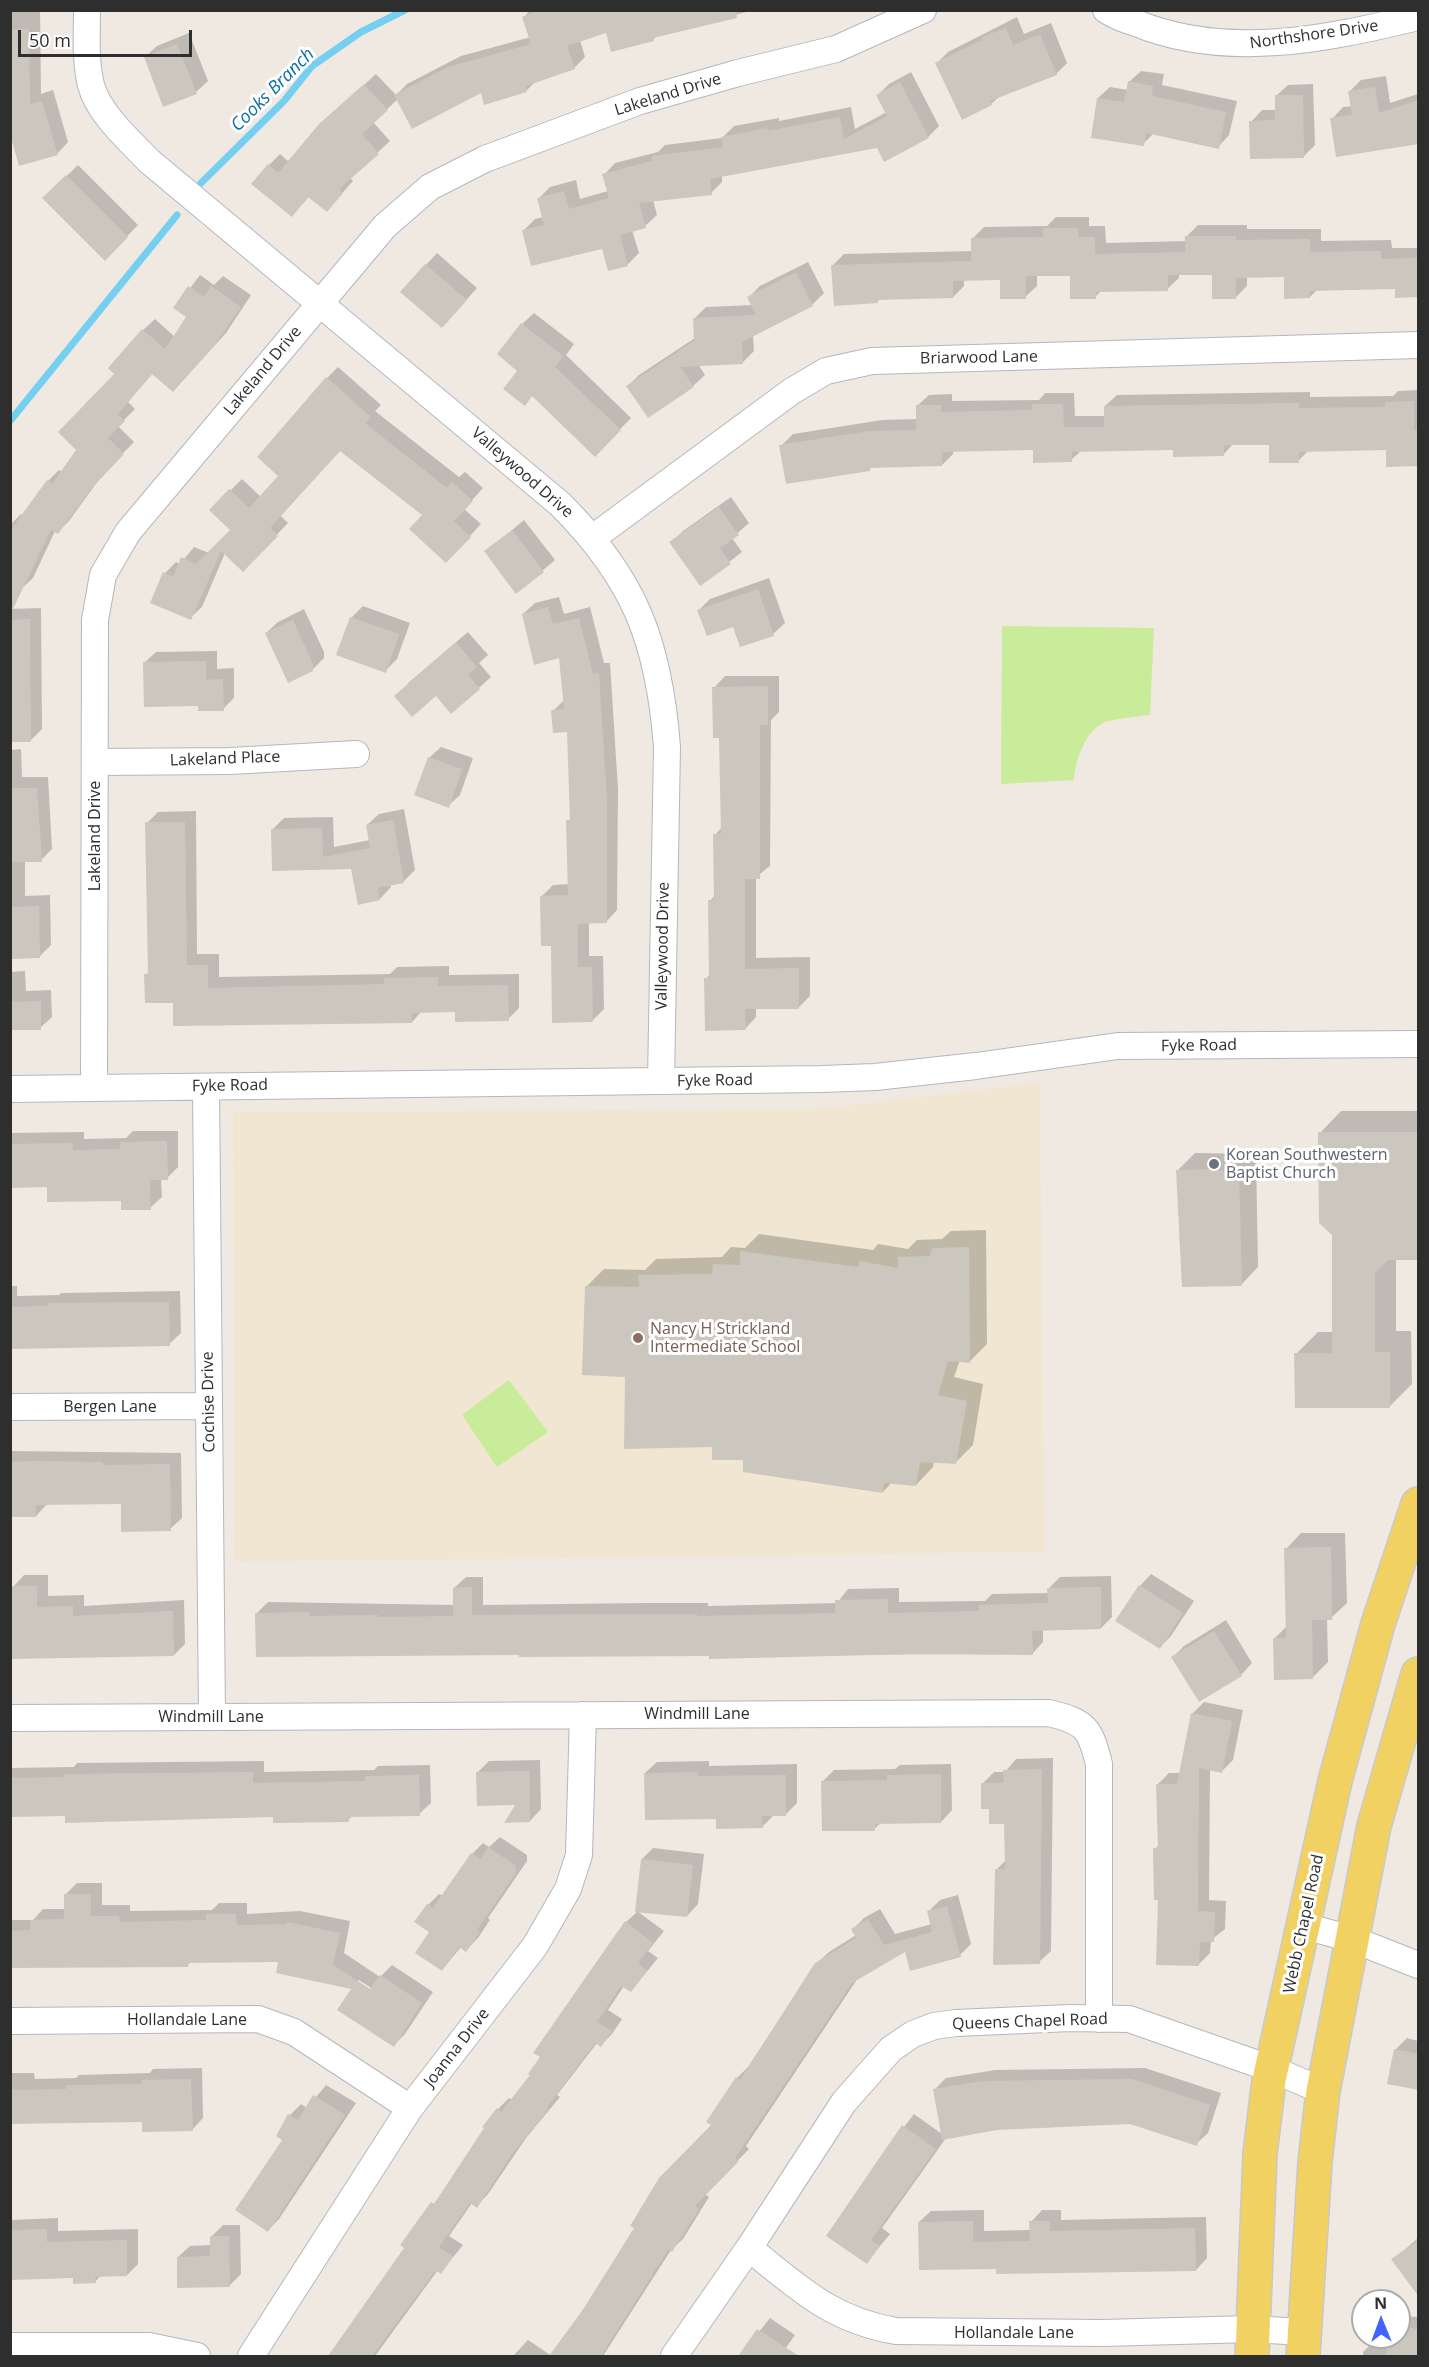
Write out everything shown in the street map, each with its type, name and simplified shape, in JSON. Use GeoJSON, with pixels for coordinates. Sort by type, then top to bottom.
{"type":"FeatureCollection","features":[{"type":"Feature","properties":{"kind":"main road","name":"Webb Chapel Road"},"geometry":{"type":"LineString","coordinates":[[1252,2343],[1260,2154],[1272,2069],[1335,1781],[1378,1624],[1419,1504]]}},
{"type":"Feature","properties":{"kind":"main road"},"geometry":{"type":"LineString","coordinates":[[1303,2344],[1315,2162],[1323,2091],[1374,1826],[1401,1727],[1419,1674]]}},
{"type":"Feature","properties":{"kind":"street","name":"Valleywood Drive"},"geometry":{"type":"LineString","coordinates":[[87,10],[87,52],[91,86],[112,123],[149,161],[560,504],[594,537],[621,577],[637,609],[653,650],[664,705],[667,747],[661,1081]]}},
{"type":"Feature","properties":{"kind":"street","name":"Lakeland Drive"},"geometry":{"type":"LineString","coordinates":[[94,1088],[95,620],[103,575],[128,532],[385,226],[430,187],[485,159],[640,101],[738,73],[836,49],[923,10]]}},
{"type":"Feature","properties":{"kind":"street","name":"Northshore Drive"},"geometry":{"type":"LineString","coordinates":[[1106,10],[1151,30],[1195,40],[1251,45],[1328,36],[1419,18]]}},
{"type":"Feature","properties":{"kind":"street","name":"Briarwood Lane"},"geometry":{"type":"LineString","coordinates":[[594,537],[792,391],[826,371],[872,361],[1419,345]]}},
{"type":"Feature","properties":{"kind":"street","name":"Lakeland Place"},"geometry":{"type":"LineString","coordinates":[[95,762],[230,761],[356,754]]}},
{"type":"Feature","properties":{"kind":"street","name":"Fyke Road"},"geometry":{"type":"LineString","coordinates":[[10,1089],[875,1077],[1118,1046],[1419,1044]]}},
{"type":"Feature","properties":{"kind":"street","name":"Cochise Drive"},"geometry":{"type":"LineString","coordinates":[[206,1087],[212,1717]]}},
{"type":"Feature","properties":{"kind":"street","name":"Bergen Lane"},"geometry":{"type":"LineString","coordinates":[[10,1407],[209,1406]]}},
{"type":"Feature","properties":{"kind":"street","name":"Windmill Lane"},"geometry":{"type":"LineString","coordinates":[[10,1718],[1049,1713],[1083,1724],[1093,1737],[1099,1764],[1099,2019]]}},
{"type":"Feature","properties":{"kind":"street","name":"Joanna Drive"},"geometry":{"type":"LineString","coordinates":[[251,2356],[410,2108],[534,1946],[568,1889],[579,1855],[583,1715]]}},
{"type":"Feature","properties":{"kind":"street"},"geometry":{"type":"LineString","coordinates":[[1304,1926],[1352,1939],[1419,1965]]}},
{"type":"Feature","properties":{"kind":"street","name":"Hollandale Lane"},"geometry":{"type":"LineString","coordinates":[[10,2021],[258,2019],[300,2036],[410,2108]]}},
{"type":"Feature","properties":{"kind":"street","name":"Queens Chapel Road"},"geometry":{"type":"LineString","coordinates":[[674,2356],[749,2248],[844,2102],[891,2049],[913,2034],[945,2024],[1099,2019],[1137,2022],[1272,2069],[1323,2091]]}},
{"type":"Feature","properties":{"kind":"street","name":"Hollandale Lane"},"geometry":{"type":"LineString","coordinates":[[749,2248],[813,2300],[865,2326],[896,2331],[1102,2333],[1303,2344]]}},
{"type":"Feature","properties":{"kind":"street"},"geometry":{"type":"LineString","coordinates":[[10,2346],[149,2346],[197,2356]]}},
{"type":"Feature","properties":{"kind":"shaded area","name":"Nancy H Strickland Intermediate School"},"geometry":{"type":"Polygon","coordinates":[[[1040,1083],[1044,1552],[235,1562],[233,1112],[820,1109],[1040,1083]]]}},
{"type":"Feature","properties":{"kind":"green space"},"geometry":{"type":"Polygon","coordinates":[[[1002,626],[1154,628],[1150,715],[1108,721],[1094,730],[1079,754],[1074,780],[1001,784],[1002,626]]]}},
{"type":"Feature","properties":{"kind":"green space"},"geometry":{"type":"Polygon","coordinates":[[[509,1380],[548,1432],[497,1467],[462,1415],[509,1380]]]}},
{"type":"Feature","properties":{"kind":"building"},"geometry":{"type":"Polygon","coordinates":[[[539,10],[736,10],[737,18],[653,38],[654,41],[611,52],[606,33],[567,46],[575,69],[526,86],[527,92],[484,105],[481,93],[412,129],[394,95],[448,67],[531,44],[522,17],[539,10]]]}},
{"type":"Feature","properties":{"kind":"building"},"geometry":{"type":"Polygon","coordinates":[[[1006,28],[1013,45],[1040,34],[1057,75],[990,101],[992,105],[962,120],[935,63],[982,40],[982,37],[1006,28]]]}},
{"type":"Feature","properties":{"kind":"building"},"geometry":{"type":"Polygon","coordinates":[[[29,29],[30,104],[42,101],[58,155],[19,166],[10,134],[10,30],[29,29]]]}},
{"type":"Feature","properties":{"kind":"building"},"geometry":{"type":"Polygon","coordinates":[[[177,44],[197,94],[163,107],[144,57],[177,44]]]}},
{"type":"Feature","properties":{"kind":"building"},"geometry":{"type":"Polygon","coordinates":[[[1128,81],[1153,86],[1152,96],[1226,112],[1219,149],[1146,133],[1144,146],[1091,138],[1097,98],[1124,102],[1128,81]]]}},
{"type":"Feature","properties":{"kind":"building"},"geometry":{"type":"Polygon","coordinates":[[[900,82],[929,138],[884,162],[877,148],[710,179],[712,195],[639,203],[646,228],[620,235],[628,266],[608,271],[602,249],[531,266],[522,230],[544,225],[537,198],[564,191],[569,209],[609,198],[602,174],[652,161],[652,156],[723,147],[721,137],[767,128],[768,131],[840,117],[844,139],[887,116],[876,95],[900,82]]]}},
{"type":"Feature","properties":{"kind":"building"},"geometry":{"type":"Polygon","coordinates":[[[364,84],[388,110],[362,134],[379,154],[339,189],[343,193],[327,212],[308,197],[292,217],[251,184],[268,164],[278,173],[319,124],[364,84]]]}},
{"type":"Feature","properties":{"kind":"building"},"geometry":{"type":"Polygon","coordinates":[[[1375,87],[1379,113],[1419,100],[1419,144],[1336,157],[1330,118],[1352,115],[1348,91],[1375,87]]]}},
{"type":"Feature","properties":{"kind":"building"},"geometry":{"type":"Polygon","coordinates":[[[1275,95],[1303,95],[1304,158],[1250,159],[1249,121],[1275,120],[1275,95]]]}},
{"type":"Feature","properties":{"kind":"building"},"geometry":{"type":"Polygon","coordinates":[[[66,175],[128,237],[105,261],[42,198],[66,175]]]}},
{"type":"Feature","properties":{"kind":"building"},"geometry":{"type":"Polygon","coordinates":[[[1043,228],[1078,228],[1078,237],[1095,237],[1095,254],[1185,252],[1185,236],[1236,236],[1236,240],[1310,239],[1310,252],[1381,251],[1381,259],[1419,258],[1419,297],[1395,298],[1395,289],[1310,291],[1310,298],[1284,299],[1284,277],[1236,278],[1236,299],[1212,299],[1212,275],[1168,275],[1168,291],[1096,292],[1096,299],[1070,299],[1070,276],[1026,276],[1026,299],[1000,299],[1000,280],[953,281],[953,298],[877,300],[878,303],[834,306],[831,265],[971,261],[971,238],[1043,237],[1043,228]]]}},
{"type":"Feature","properties":{"kind":"building"},"geometry":{"type":"Polygon","coordinates":[[[425,264],[467,300],[442,328],[400,292],[425,264]]]}},
{"type":"Feature","properties":{"kind":"building"},"geometry":{"type":"Polygon","coordinates":[[[796,272],[813,306],[742,342],[743,364],[680,367],[694,387],[648,418],[626,386],[694,341],[693,318],[756,315],[747,297],[796,272]]]}},
{"type":"Feature","properties":{"kind":"building"},"geometry":{"type":"Polygon","coordinates":[[[188,286],[204,297],[211,286],[241,307],[214,346],[173,392],[152,374],[118,414],[125,421],[108,438],[124,454],[92,488],[58,534],[51,530],[10,615],[10,531],[47,480],[52,484],[76,450],[58,432],[114,374],[108,368],[142,329],[165,349],[186,317],[173,308],[188,286]]]}},
{"type":"Feature","properties":{"kind":"building"},"geometry":{"type":"Polygon","coordinates":[[[521,323],[563,356],[555,367],[621,430],[595,457],[532,396],[525,406],[503,389],[517,371],[497,354],[521,323]]]}},
{"type":"Feature","properties":{"kind":"building"},"geometry":{"type":"Polygon","coordinates":[[[326,377],[371,417],[365,423],[447,488],[452,482],[473,501],[454,521],[471,537],[446,563],[409,529],[422,515],[340,451],[270,528],[278,536],[243,572],[221,551],[191,620],[150,603],[163,572],[173,577],[181,557],[196,564],[230,530],[209,510],[229,489],[249,508],[278,476],[257,457],[326,377]]]}},
{"type":"Feature","properties":{"kind":"building"},"geometry":{"type":"Polygon","coordinates":[[[1414,401],[1414,430],[1419,430],[1419,466],[1386,467],[1386,450],[1299,452],[1299,463],[1269,463],[1269,445],[1224,445],[1224,456],[1173,457],[1173,450],[1072,452],[1072,462],[1033,463],[1033,450],[942,452],[942,466],[870,468],[870,471],[786,484],[779,445],[869,431],[916,430],[916,405],[941,405],[941,412],[1032,410],[1032,404],[1063,404],[1064,427],[1104,427],[1104,406],[1299,403],[1299,408],[1385,407],[1385,402],[1414,401]]]}},
{"type":"Feature","properties":{"kind":"building"},"geometry":{"type":"Polygon","coordinates":[[[719,507],[739,535],[720,548],[731,564],[700,586],[669,542],[719,507]]]}},
{"type":"Feature","properties":{"kind":"building"},"geometry":{"type":"Polygon","coordinates":[[[512,530],[544,572],[516,594],[484,551],[512,530]]]}},
{"type":"Feature","properties":{"kind":"building"},"geometry":{"type":"Polygon","coordinates":[[[758,589],[774,636],[740,647],[733,627],[707,636],[697,610],[758,589]]]}},
{"type":"Feature","properties":{"kind":"building"},"geometry":{"type":"Polygon","coordinates":[[[548,607],[553,624],[579,618],[593,674],[599,673],[607,801],[607,923],[578,924],[578,967],[592,967],[593,1022],[552,1023],[551,946],[541,946],[540,896],[568,895],[566,820],[570,820],[567,732],[553,733],[551,710],[564,709],[559,658],[534,665],[522,614],[548,607]]]}},
{"type":"Feature","properties":{"kind":"building"},"geometry":{"type":"Polygon","coordinates":[[[350,617],[399,634],[386,673],[336,655],[350,617]]]}},
{"type":"Feature","properties":{"kind":"building"},"geometry":{"type":"Polygon","coordinates":[[[30,619],[31,742],[10,742],[10,620],[30,619]]]}},
{"type":"Feature","properties":{"kind":"building"},"geometry":{"type":"Polygon","coordinates":[[[293,620],[313,664],[313,671],[288,683],[265,633],[293,620]]]}},
{"type":"Feature","properties":{"kind":"building"},"geometry":{"type":"Polygon","coordinates":[[[456,642],[477,667],[468,675],[480,689],[451,714],[436,696],[412,717],[394,696],[456,642]]]}},
{"type":"Feature","properties":{"kind":"building"},"geometry":{"type":"Polygon","coordinates":[[[206,661],[206,680],[223,679],[224,711],[198,711],[198,706],[144,707],[143,662],[206,661]]]}},
{"type":"Feature","properties":{"kind":"building"},"geometry":{"type":"Polygon","coordinates":[[[768,686],[768,725],[760,725],[760,879],[745,879],[745,969],[799,968],[799,1009],[745,1009],[746,1030],[705,1031],[704,978],[709,978],[708,900],[714,900],[713,834],[721,834],[719,738],[713,738],[712,687],[768,686]]]}},
{"type":"Feature","properties":{"kind":"building"},"geometry":{"type":"Polygon","coordinates":[[[428,757],[462,769],[449,808],[414,795],[428,757]]]}},
{"type":"Feature","properties":{"kind":"building"},"geometry":{"type":"Polygon","coordinates":[[[10,788],[37,788],[42,862],[10,862],[10,788]]]}},
{"type":"Feature","properties":{"kind":"building"},"geometry":{"type":"Polygon","coordinates":[[[393,820],[404,883],[378,888],[380,900],[358,905],[351,869],[272,871],[271,829],[322,828],[323,857],[370,848],[366,825],[393,820]]]}},
{"type":"Feature","properties":{"kind":"building"},"geometry":{"type":"Polygon","coordinates":[[[145,822],[185,822],[187,965],[208,965],[208,988],[384,984],[384,978],[438,977],[438,986],[508,985],[509,1021],[455,1022],[455,1012],[412,1013],[412,1023],[173,1026],[173,1003],[145,1003],[144,974],[148,974],[145,822]]]}},
{"type":"Feature","properties":{"kind":"building"},"geometry":{"type":"Polygon","coordinates":[[[39,906],[40,958],[10,959],[10,907],[39,906]]]}},
{"type":"Feature","properties":{"kind":"building"},"geometry":{"type":"Polygon","coordinates":[[[41,1001],[41,1030],[10,1030],[10,1002],[41,1001]]]}},
{"type":"Feature","properties":{"kind":"building"},"geometry":{"type":"Polygon","coordinates":[[[1318,1132],[1419,1132],[1419,1260],[1388,1260],[1375,1273],[1375,1352],[1390,1352],[1390,1408],[1295,1408],[1294,1353],[1332,1353],[1332,1235],[1319,1223],[1318,1132]]]}},
{"type":"Feature","properties":{"kind":"building"},"geometry":{"type":"Polygon","coordinates":[[[167,1141],[168,1180],[150,1180],[151,1210],[121,1210],[121,1201],[47,1202],[47,1187],[10,1188],[10,1144],[73,1143],[73,1150],[120,1149],[120,1142],[167,1141]]]}},
{"type":"Feature","properties":{"kind":"building"},"geometry":{"type":"Polygon","coordinates":[[[1219,1169],[1219,1171],[1239,1171],[1242,1286],[1182,1287],[1176,1170],[1219,1169]]]}},
{"type":"Feature","properties":{"kind":"building"},"geometry":{"type":"Polygon","coordinates":[[[969,1247],[970,1363],[948,1361],[938,1395],[967,1401],[956,1464],[920,1462],[916,1486],[884,1483],[883,1493],[743,1472],[743,1460],[712,1460],[712,1447],[624,1449],[625,1377],[582,1375],[585,1286],[639,1287],[638,1275],[712,1274],[713,1264],[740,1265],[740,1251],[858,1267],[860,1261],[898,1268],[898,1257],[930,1256],[932,1248],[969,1247]]]}},
{"type":"Feature","properties":{"kind":"building"},"geometry":{"type":"Polygon","coordinates":[[[169,1302],[170,1346],[10,1349],[10,1307],[48,1306],[48,1303],[169,1302]]]}},
{"type":"Feature","properties":{"kind":"building"},"geometry":{"type":"Polygon","coordinates":[[[10,1462],[103,1462],[103,1465],[170,1464],[171,1531],[121,1532],[121,1504],[36,1505],[36,1517],[10,1517],[10,1462]]]}},
{"type":"Feature","properties":{"kind":"building"},"geometry":{"type":"Polygon","coordinates":[[[1331,1547],[1332,1620],[1312,1620],[1313,1679],[1274,1680],[1273,1638],[1286,1638],[1284,1548],[1331,1547]]]}},
{"type":"Feature","properties":{"kind":"building"},"geometry":{"type":"Polygon","coordinates":[[[1139,1585],[1183,1613],[1160,1649],[1115,1621],[1139,1585]]]}},
{"type":"Feature","properties":{"kind":"building"},"geometry":{"type":"Polygon","coordinates":[[[11,1586],[37,1586],[37,1607],[73,1606],[73,1616],[173,1611],[174,1656],[10,1659],[11,1586]]]}},
{"type":"Feature","properties":{"kind":"building"},"geometry":{"type":"Polygon","coordinates":[[[472,1587],[472,1615],[697,1614],[697,1616],[835,1613],[835,1600],[888,1599],[888,1613],[979,1611],[979,1605],[1048,1603],[1047,1588],[1101,1587],[1101,1629],[1032,1631],[1033,1655],[915,1654],[709,1659],[709,1656],[519,1657],[519,1655],[256,1657],[255,1613],[309,1612],[309,1616],[453,1616],[453,1588],[472,1587]]]}},
{"type":"Feature","properties":{"kind":"building"},"geometry":{"type":"Polygon","coordinates":[[[1214,1631],[1242,1676],[1199,1702],[1171,1657],[1214,1631]]]}},
{"type":"Feature","properties":{"kind":"building"},"geometry":{"type":"Polygon","coordinates":[[[1191,1713],[1232,1721],[1222,1773],[1199,1768],[1198,1911],[1215,1912],[1214,1942],[1200,1942],[1199,1966],[1156,1965],[1158,1900],[1154,1900],[1153,1848],[1158,1848],[1156,1784],[1177,1784],[1191,1713]]]}},
{"type":"Feature","properties":{"kind":"building"},"geometry":{"type":"Polygon","coordinates":[[[1042,1769],[1040,1964],[993,1965],[995,1869],[1005,1869],[1004,1824],[989,1824],[989,1809],[981,1809],[981,1783],[1004,1783],[1003,1770],[1042,1769]]]}},
{"type":"Feature","properties":{"kind":"building"},"geometry":{"type":"Polygon","coordinates":[[[530,1771],[530,1822],[504,1823],[515,1805],[477,1806],[476,1772],[530,1771]]]}},
{"type":"Feature","properties":{"kind":"building"},"geometry":{"type":"Polygon","coordinates":[[[253,1772],[253,1783],[365,1781],[365,1776],[419,1775],[420,1816],[348,1817],[349,1822],[273,1823],[273,1817],[65,1823],[65,1816],[10,1817],[10,1778],[65,1777],[64,1774],[253,1772]]]}},
{"type":"Feature","properties":{"kind":"building"},"geometry":{"type":"Polygon","coordinates":[[[698,1772],[698,1776],[786,1775],[786,1816],[762,1816],[763,1828],[716,1829],[716,1819],[645,1820],[644,1773],[698,1772]]]}},
{"type":"Feature","properties":{"kind":"building"},"geometry":{"type":"Polygon","coordinates":[[[941,1774],[941,1823],[875,1824],[875,1831],[822,1831],[821,1781],[887,1780],[887,1775],[941,1774]]]}},
{"type":"Feature","properties":{"kind":"building"},"geometry":{"type":"Polygon","coordinates":[[[488,1847],[516,1866],[516,1873],[477,1930],[480,1932],[466,1952],[459,1947],[442,1971],[415,1953],[429,1932],[414,1922],[427,1904],[433,1908],[471,1853],[480,1859],[488,1847]]]}},
{"type":"Feature","properties":{"kind":"building"},"geometry":{"type":"Polygon","coordinates":[[[641,1859],[693,1865],[687,1917],[635,1912],[641,1859]]]}},
{"type":"Feature","properties":{"kind":"building"},"geometry":{"type":"Polygon","coordinates":[[[64,1894],[91,1894],[91,1916],[119,1916],[120,1922],[206,1920],[206,1914],[236,1914],[237,1925],[286,1924],[287,1922],[340,1933],[333,1965],[370,1989],[380,1975],[422,2003],[394,2047],[337,2010],[351,1989],[276,1973],[278,1962],[188,1963],[188,1967],[10,1968],[10,1931],[30,1930],[30,1920],[64,1919],[64,1894]]]}},
{"type":"Feature","properties":{"kind":"building"},"geometry":{"type":"Polygon","coordinates":[[[947,1906],[961,1957],[910,1971],[905,1952],[852,1983],[735,2158],[739,2161],[695,2206],[699,2209],[672,2252],[668,2250],[601,2356],[549,2356],[584,2308],[634,2228],[630,2226],[659,2178],[711,2125],[706,2122],[736,2077],[740,2080],[815,1963],[856,1938],[851,1929],[868,1919],[884,1945],[932,1932],[927,1911],[947,1906]]]}},
{"type":"Feature","properties":{"kind":"building"},"geometry":{"type":"Polygon","coordinates":[[[625,1921],[653,1943],[638,1963],[647,1971],[631,1992],[621,1986],[597,2022],[612,2031],[601,2047],[595,2043],[547,2107],[549,2109],[514,2151],[477,2208],[470,2203],[439,2247],[453,2257],[441,2274],[436,2270],[372,2356],[328,2356],[404,2248],[400,2245],[431,2202],[434,2204],[484,2128],[482,2127],[497,2108],[501,2112],[530,2075],[528,2074],[540,2057],[533,2053],[625,1921]]]}},
{"type":"Feature","properties":{"kind":"building"},"geometry":{"type":"Polygon","coordinates":[[[1394,2049],[1419,2054],[1419,2090],[1387,2084],[1394,2049]]]}},
{"type":"Feature","properties":{"kind":"building"},"geometry":{"type":"Polygon","coordinates":[[[191,2079],[193,2131],[142,2132],[142,2122],[10,2124],[10,2090],[66,2089],[66,2085],[141,2084],[141,2080],[191,2079]]]}},
{"type":"Feature","properties":{"kind":"building"},"geometry":{"type":"Polygon","coordinates":[[[1132,2079],[1210,2105],[1197,2146],[1130,2124],[997,2130],[942,2140],[933,2089],[983,2081],[1132,2079]]]}},
{"type":"Feature","properties":{"kind":"building"},"geometry":{"type":"Polygon","coordinates":[[[313,2095],[345,2115],[268,2232],[235,2210],[282,2140],[276,2136],[288,2114],[298,2120],[313,2095]]]}},
{"type":"Feature","properties":{"kind":"building"},"geometry":{"type":"Polygon","coordinates":[[[902,2125],[936,2149],[871,2240],[880,2246],[867,2264],[826,2236],[902,2125]]]}},
{"type":"Feature","properties":{"kind":"building"},"geometry":{"type":"Polygon","coordinates":[[[973,2221],[973,2242],[1030,2241],[1029,2221],[1050,2221],[1050,2231],[1195,2228],[1196,2271],[996,2274],[996,2269],[919,2270],[918,2222],[973,2221]]]}},
{"type":"Feature","properties":{"kind":"building"},"geometry":{"type":"Polygon","coordinates":[[[47,2229],[47,2242],[127,2240],[127,2276],[95,2277],[96,2283],[73,2284],[73,2278],[10,2280],[10,2230],[47,2229]]]}},
{"type":"Feature","properties":{"kind":"building"},"geometry":{"type":"Polygon","coordinates":[[[210,2236],[229,2236],[230,2287],[177,2288],[177,2257],[210,2256],[210,2236]]]}},
{"type":"Feature","properties":{"kind":"building"},"geometry":{"type":"Polygon","coordinates":[[[1419,2240],[1419,2297],[1391,2259],[1419,2240]]]}},
{"type":"Feature","properties":{"kind":"building"},"geometry":{"type":"Polygon","coordinates":[[[1411,2328],[1419,2329],[1419,2356],[1386,2356],[1387,2349],[1411,2349],[1411,2328]]]}},
{"type":"Feature","properties":{"kind":"building"},"geometry":{"type":"Polygon","coordinates":[[[757,2329],[799,2356],[738,2356],[757,2329]]]}},
{"type":"Feature","properties":{"kind":"waterway","name":"Cooks Branch"},"geometry":{"type":"LineString","coordinates":[[201,183],[284,101],[312,66],[361,32],[405,10]]}},
{"type":"Feature","properties":{"kind":"waterway","name":"Cooks Branch"},"geometry":{"type":"LineString","coordinates":[[10,421],[177,215]]}},
{"type":"Feature","properties":{"kind":"place","name":"Korean Southwestern Baptist Church"},"geometry":{"type":"Point","coordinates":[1214,1164]}},
{"type":"Feature","properties":{"kind":"place","name":"Nancy H Strickland Intermediate School"},"geometry":{"type":"Point","coordinates":[638,1338]}}]}
